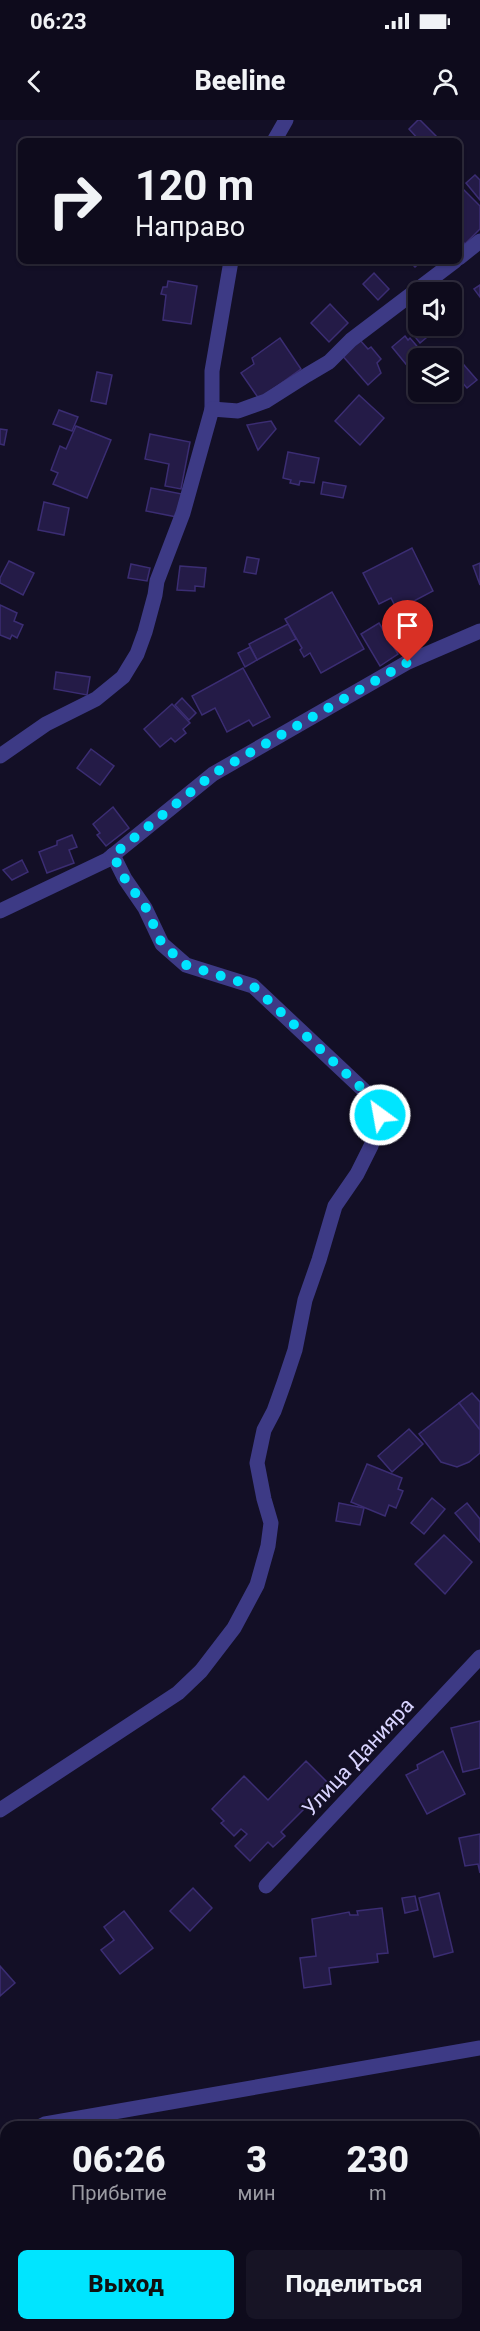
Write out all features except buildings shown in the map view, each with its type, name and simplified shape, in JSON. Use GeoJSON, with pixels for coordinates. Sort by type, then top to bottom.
{"type":"FeatureCollection","features":[{"type":"Feature","properties":{"kind":"street"},"geometry":{"type":"LineString","coordinates":[[276,138],[286,120]]}},
{"type":"Feature","properties":{"kind":"street"},"geometry":{"type":"LineString","coordinates":[[462,256],[480,241]]}},
{"type":"Feature","properties":{"kind":"street"},"geometry":{"type":"LineString","coordinates":[[0,756],[46,724],[96,699],[123,677],[136,654],[145,632],[157,580],[183,513],[212,409],[212,371],[230,264]]}},
{"type":"Feature","properties":{"kind":"street"},"geometry":{"type":"LineString","coordinates":[[212,409],[238,411],[266,400],[299,381],[329,362],[351,340],[450,264]]}},
{"type":"Feature","properties":{"kind":"street"},"geometry":{"type":"LineString","coordinates":[[0,911],[106,860],[213,774],[408,662],[480,631]]}},
{"type":"Feature","properties":{"kind":"street"},"geometry":{"type":"LineString","coordinates":[[0,1810],[178,1693],[201,1671],[234,1628],[257,1585],[272,1523],[264,1499],[257,1463],[264,1430],[295,1350],[305,1300],[320,1260],[335,1206],[357,1174],[371,1146],[380,1115],[371,1097],[253,986],[186,965],[162,944],[146,908],[125,879],[113,855]]}},
{"type":"Feature","properties":{"kind":"street","name":"Улица Данияра"},"geometry":{"type":"LineString","coordinates":[[266,1886],[480,1657]]}},
{"type":"Feature","properties":{"kind":"street"},"geometry":{"type":"LineString","coordinates":[[62,2121],[480,2048]]}},
{"type":"Feature","properties":{"kind":"route"},"geometry":{"type":"LineString","coordinates":[[380,1115],[371,1097],[253,986],[186,965],[162,944],[146,908],[125,879],[113,855],[213,774],[408,662]]}}]}
